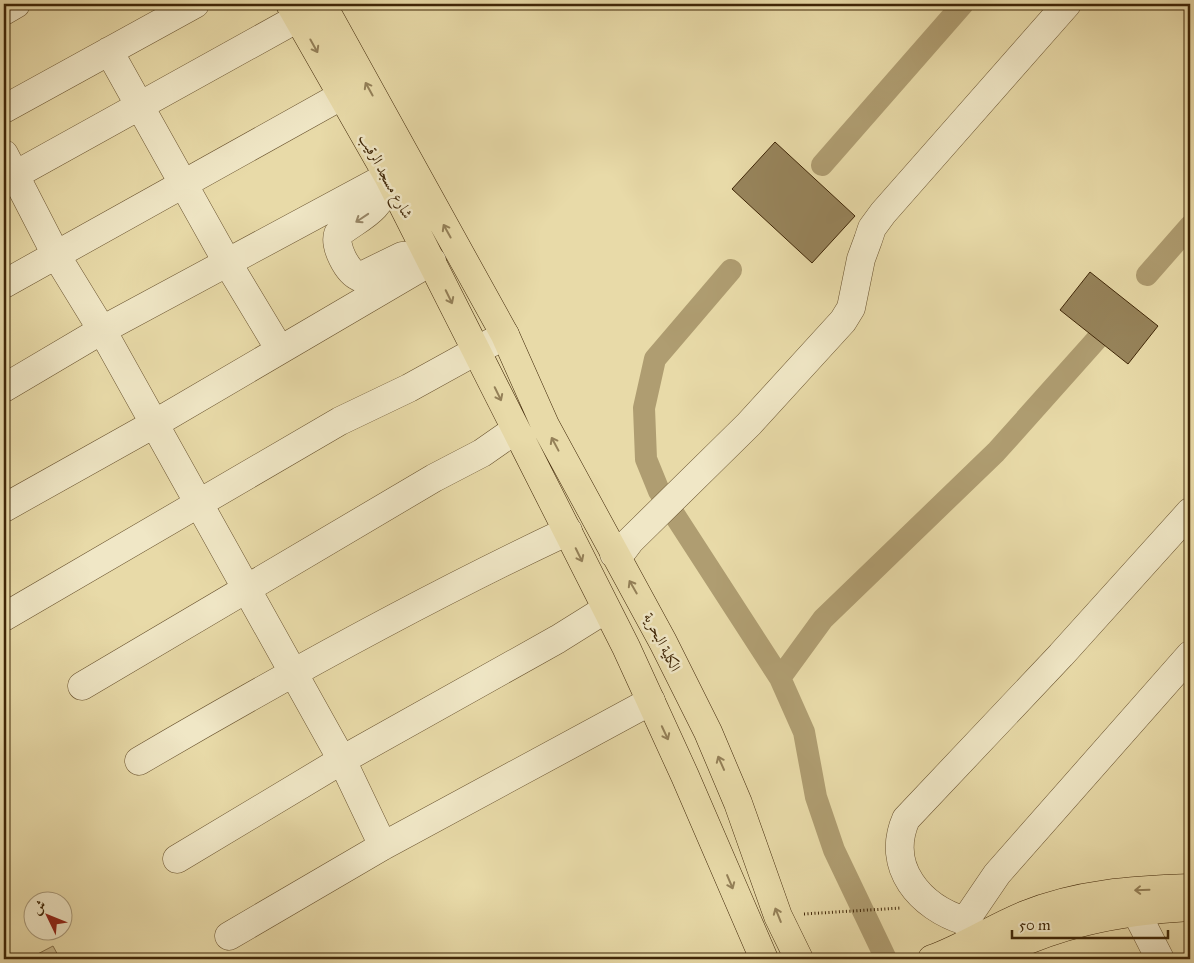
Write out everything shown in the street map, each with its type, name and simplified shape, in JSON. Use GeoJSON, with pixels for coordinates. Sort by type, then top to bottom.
{"type":"FeatureCollection","features":[{"type":"Feature","properties":{"kind":"main road","name":"شارع مسجد الرقيب"},"geometry":{"type":"LineString","coordinates":[[322,4],[505,335]]}},
{"type":"Feature","properties":{"kind":"main road","name":"شارع مسجد الرقيب"},"geometry":{"type":"LineString","coordinates":[[294,11],[388,178],[476,351]]}},
{"type":"Feature","properties":{"kind":"main road","name":"الكلية البحرية"},"geometry":{"type":"LineString","coordinates":[[505,335],[545,425],[622,548],[664,642],[708,732],[738,803],[778,916],[799,959]]}},
{"type":"Feature","properties":{"kind":"main road"},"geometry":{"type":"LineString","coordinates":[[476,351],[568,531],[651,701],[764,959]]}},
{"type":"Feature","properties":{"kind":"main road"},"geometry":{"type":"LineString","coordinates":[[979,945],[1026,914],[1086,897],[1127,891],[1190,888]]}},
{"type":"Feature","properties":{"kind":"main road"},"geometry":{"type":"LineString","coordinates":[[937,958],[979,945],[1043,934],[1106,916],[1135,910],[1190,907]]}},
{"type":"Feature","properties":{"kind":"street"},"geometry":{"type":"LineString","coordinates":[[4,11],[16,4]]}},
{"type":"Feature","properties":{"kind":"street"},"geometry":{"type":"LineString","coordinates":[[4,109],[195,4]]}},
{"type":"Feature","properties":{"kind":"street"},"geometry":{"type":"LineString","coordinates":[[622,548],[713,457],[749,424],[831,336],[851,308],[861,259],[872,228],[883,213],[1067,4]]}},
{"type":"Feature","properties":{"kind":"street"},"geometry":{"type":"LineString","coordinates":[[294,11],[140,106],[8,170],[56,255],[102,330],[342,760],[383,846]]}},
{"type":"Feature","properties":{"kind":"street"},"geometry":{"type":"LineString","coordinates":[[109,51],[227,262],[280,350]]}},
{"type":"Feature","properties":{"kind":"street"},"geometry":{"type":"LineString","coordinates":[[4,284],[341,96]]}},
{"type":"Feature","properties":{"kind":"street"},"geometry":{"type":"LineString","coordinates":[[388,178],[384,194],[376,207],[338,234],[336,245],[351,271],[359,277],[402,256],[416,254],[430,259]]}},
{"type":"Feature","properties":{"kind":"street"},"geometry":{"type":"LineString","coordinates":[[4,388],[102,330],[388,178]]}},
{"type":"Feature","properties":{"kind":"street"},"geometry":{"type":"LineString","coordinates":[[4,508],[154,424],[430,259]]}},
{"type":"Feature","properties":{"kind":"street"},"geometry":{"type":"LineString","coordinates":[[4,617],[340,422],[409,388],[505,335]]}},
{"type":"Feature","properties":{"kind":"street"},"geometry":{"type":"LineString","coordinates":[[82,686],[434,478],[482,453],[515,430]]}},
{"type":"Feature","properties":{"kind":"street"},"geometry":{"type":"LineString","coordinates":[[1190,512],[1062,655],[906,819],[899,841],[899,852],[902,866],[914,889],[979,945],[997,874],[1190,655]]}},
{"type":"Feature","properties":{"kind":"street"},"geometry":{"type":"LineString","coordinates":[[139,761],[292,672],[495,565],[568,531]]}},
{"type":"Feature","properties":{"kind":"street"},"geometry":{"type":"LineString","coordinates":[[177,859],[342,760],[558,640],[606,609]]}},
{"type":"Feature","properties":{"kind":"street"},"geometry":{"type":"LineString","coordinates":[[228,936],[383,846],[651,701]]}},
{"type":"Feature","properties":{"kind":"street"},"geometry":{"type":"LineString","coordinates":[[1135,910],[1160,959]]}},
{"type":"Feature","properties":{"kind":"path"},"geometry":{"type":"LineString","coordinates":[[778,916],[934,906]]}},
{"type":"Feature","properties":{"kind":"shaded area"},"geometry":{"type":"Polygon","coordinates":[[[53,946],[60,959],[28,959],[53,946]]]}},
{"type":"Feature","properties":{"kind":"building"},"geometry":{"type":"Polygon","coordinates":[[[775,142],[855,216],[812,263],[732,189],[775,142]]]}},
{"type":"Feature","properties":{"kind":"building"},"geometry":{"type":"Polygon","coordinates":[[[1090,272],[1158,326],[1128,364],[1060,310],[1090,272]]]}},
{"type":"Feature","properties":{"kind":"waterway"},"geometry":{"type":"LineString","coordinates":[[822,165],[963,4]]}},
{"type":"Feature","properties":{"kind":"waterway"},"geometry":{"type":"LineString","coordinates":[[1147,275],[1190,226]]}},
{"type":"Feature","properties":{"kind":"waterway"},"geometry":{"type":"LineString","coordinates":[[731,270],[655,359],[644,408],[646,459],[659,491],[780,678],[804,732],[816,797],[834,850],[886,959]]}},
{"type":"Feature","properties":{"kind":"waterway"},"geometry":{"type":"LineString","coordinates":[[780,678],[823,619],[996,452],[1097,339]]}}]}
